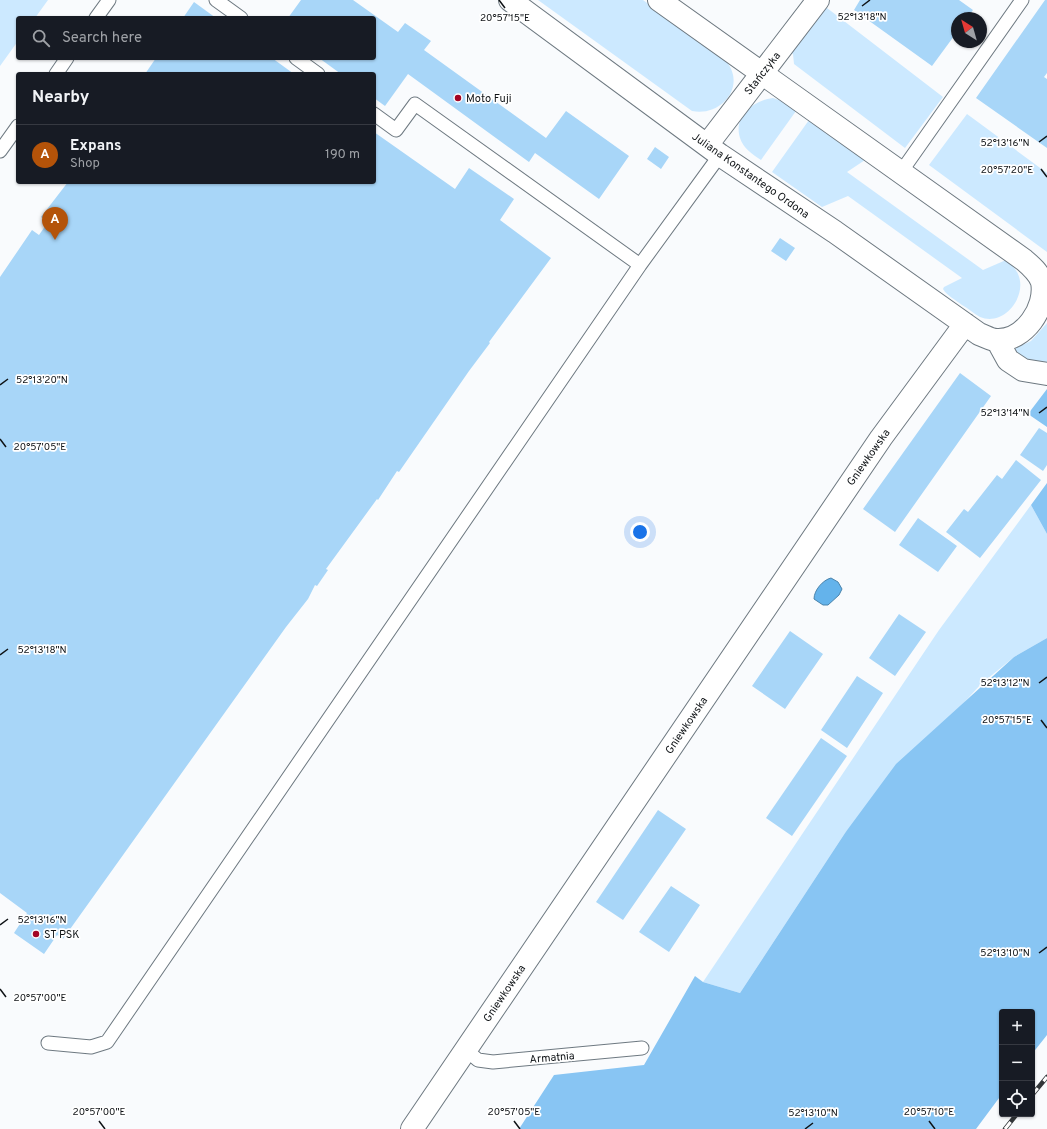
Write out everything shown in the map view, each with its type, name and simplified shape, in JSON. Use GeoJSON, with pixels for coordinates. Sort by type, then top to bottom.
{"type":"FeatureCollection","features":[{"type":"Feature","properties":{"kind":"street","name":"Juliana Konstantego Ordona"},"geometry":{"type":"LineString","coordinates":[[510,0],[713,150],[835,232],[979,334],[997,340]]}},
{"type":"Feature","properties":{"kind":"street"},"geometry":{"type":"LineString","coordinates":[[658,0],[901,172],[1024,260],[1034,269],[1044,282],[1043,294],[1036,316],[1015,336],[997,340],[1008,360],[1023,370],[1047,374]]}},
{"type":"Feature","properties":{"kind":"street","name":"Stańczyka"},"geometry":{"type":"LineString","coordinates":[[713,150],[762,73],[818,0]]}},
{"type":"Feature","properties":{"kind":"street","name":"Gniewkowska"},"geometry":{"type":"LineString","coordinates":[[412,1129],[881,438],[965,324]]}},
{"type":"Feature","properties":{"kind":"lane"},"geometry":{"type":"LineString","coordinates":[[97,16],[109,0]]}},
{"type":"Feature","properties":{"kind":"lane"},"geometry":{"type":"LineString","coordinates":[[216,0],[238,16]]}},
{"type":"Feature","properties":{"kind":"lane"},"geometry":{"type":"LineString","coordinates":[[901,172],[1022,0]]}},
{"type":"Feature","properties":{"kind":"lane"},"geometry":{"type":"LineString","coordinates":[[57,72],[66,60]]}},
{"type":"Feature","properties":{"kind":"lane"},"geometry":{"type":"LineString","coordinates":[[299,60],[315,72]]}},
{"type":"Feature","properties":{"kind":"lane"},"geometry":{"type":"LineString","coordinates":[[376,115],[396,130],[415,104],[640,265]]}},
{"type":"Feature","properties":{"kind":"lane"},"geometry":{"type":"LineString","coordinates":[[0,151],[16,129]]}},
{"type":"Feature","properties":{"kind":"lane"},"geometry":{"type":"LineString","coordinates":[[48,1043],[91,1047],[107,1042],[640,265],[713,150]]}},
{"type":"Feature","properties":{"kind":"lane","name":"Armatnia"},"geometry":{"type":"LineString","coordinates":[[466,1050],[478,1060],[492,1062],[642,1048]]}},
{"type":"Feature","properties":{"kind":"shaded area"},"geometry":{"type":"Polygon","coordinates":[[[0,0],[48,0],[36,16],[16,16],[16,44],[0,66],[0,0]]]}},
{"type":"Feature","properties":{"kind":"shaded area"},"geometry":{"type":"Polygon","coordinates":[[[538,0],[643,0],[726,61],[732,71],[734,80],[728,98],[712,109],[703,112],[692,111],[538,0]]]}},
{"type":"Feature","properties":{"kind":"shaded area"},"geometry":{"type":"Polygon","coordinates":[[[820,5],[827,8],[943,97],[905,148],[794,64],[793,54],[786,49],[820,5]]]}},
{"type":"Feature","properties":{"kind":"shaded area"},"geometry":{"type":"Polygon","coordinates":[[[773,98],[785,102],[796,111],[761,160],[748,150],[741,142],[739,130],[740,123],[742,116],[752,106],[766,99],[773,98]]]}},
{"type":"Feature","properties":{"kind":"shaded area"},"geometry":{"type":"Polygon","coordinates":[[[967,114],[1047,173],[1047,252],[929,165],[967,114]]]}},
{"type":"Feature","properties":{"kind":"shaded area"},"geometry":{"type":"Polygon","coordinates":[[[809,120],[865,160],[847,172],[983,270],[1006,260],[1010,263],[1018,274],[1020,283],[1020,291],[1012,308],[997,318],[989,319],[978,316],[949,296],[943,289],[944,287],[962,278],[848,196],[822,207],[772,172],[809,120]]]}},
{"type":"Feature","properties":{"kind":"shaded area"},"geometry":{"type":"Polygon","coordinates":[[[1047,323],[1047,362],[1030,361],[1016,352],[1016,348],[1031,341],[1047,323]]]}},
{"type":"Feature","properties":{"kind":"shaded area"},"geometry":{"type":"Polygon","coordinates":[[[1047,389],[1047,427],[1028,414],[1047,389]]]}},
{"type":"Feature","properties":{"kind":"shaded area"},"geometry":{"type":"Polygon","coordinates":[[[1047,483],[1047,534],[1031,505],[1047,483]]]}},
{"type":"Feature","properties":{"kind":"shaded area"},"geometry":{"type":"Polygon","coordinates":[[[1031,505],[1047,534],[1047,638],[1014,657],[981,684],[845,833],[740,993],[703,982],[939,630],[1031,505]]]}},
{"type":"Feature","properties":{"kind":"shaded area"},"geometry":{"type":"Polygon","coordinates":[[[831,578],[838,582],[842,589],[839,595],[828,605],[823,605],[814,599],[814,596],[820,586],[831,578]]]}},
{"type":"Feature","properties":{"kind":"shaded area"},"geometry":{"type":"Polygon","coordinates":[[[1047,638],[1047,1035],[1035,1050],[1035,1009],[999,1009],[999,1098],[976,1129],[519,1129],[554,1075],[644,1065],[695,976],[703,982],[740,993],[845,833],[896,764],[1014,657],[1047,638]]]}},
{"type":"Feature","properties":{"kind":"building"},"geometry":{"type":"Polygon","coordinates":[[[301,0],[353,0],[376,16],[289,16],[301,0]]]}},
{"type":"Feature","properties":{"kind":"building"},"geometry":{"type":"Polygon","coordinates":[[[860,0],[959,0],[973,10],[972,12],[951,12],[951,40],[932,66],[854,10],[860,0]]]}},
{"type":"Feature","properties":{"kind":"building"},"geometry":{"type":"Polygon","coordinates":[[[1045,0],[1047,0],[1047,73],[1044,77],[1047,79],[1047,148],[976,98],[1045,0]]]}},
{"type":"Feature","properties":{"kind":"building"},"geometry":{"type":"Polygon","coordinates":[[[194,2],[213,16],[184,16],[194,2]]]}},
{"type":"Feature","properties":{"kind":"building"},"geometry":{"type":"Polygon","coordinates":[[[376,16],[398,32],[405,23],[431,41],[424,50],[546,138],[566,111],[629,156],[599,199],[535,153],[529,162],[408,74],[385,106],[376,99],[376,72],[338,72],[322,60],[376,60],[376,16]]]}},
{"type":"Feature","properties":{"kind":"building"},"geometry":{"type":"Polygon","coordinates":[[[155,60],[275,60],[291,72],[146,72],[155,60]]]}},
{"type":"Feature","properties":{"kind":"building"},"geometry":{"type":"Polygon","coordinates":[[[376,133],[455,189],[469,168],[514,199],[500,220],[551,258],[489,342],[490,343],[399,472],[397,471],[378,500],[377,499],[326,569],[328,570],[317,586],[315,585],[308,599],[286,627],[63,939],[57,935],[44,954],[14,933],[27,913],[0,893],[0,277],[32,230],[39,235],[48,222],[41,217],[66,184],[376,184],[376,133]]]}},
{"type":"Feature","properties":{"kind":"building"},"geometry":{"type":"Polygon","coordinates":[[[655,147],[669,157],[661,169],[647,159],[655,147]]]}},
{"type":"Feature","properties":{"kind":"building"},"geometry":{"type":"Polygon","coordinates":[[[780,238],[795,248],[786,261],[771,251],[780,238]]]}},
{"type":"Feature","properties":{"kind":"building"},"geometry":{"type":"Polygon","coordinates":[[[960,373],[991,396],[895,532],[863,509],[960,373]]]}},
{"type":"Feature","properties":{"kind":"building"},"geometry":{"type":"Polygon","coordinates":[[[1039,428],[1047,433],[1047,465],[1043,471],[1020,455],[1039,428]]]}},
{"type":"Feature","properties":{"kind":"building"},"geometry":{"type":"Polygon","coordinates":[[[1016,460],[1041,480],[980,558],[946,532],[964,509],[968,512],[997,475],[1002,479],[1016,460]]]}},
{"type":"Feature","properties":{"kind":"building"},"geometry":{"type":"Polygon","coordinates":[[[918,518],[957,546],[938,572],[899,545],[918,518]]]}},
{"type":"Feature","properties":{"kind":"building"},"geometry":{"type":"Polygon","coordinates":[[[899,614],[926,632],[895,676],[869,658],[899,614]]]}},
{"type":"Feature","properties":{"kind":"building"},"geometry":{"type":"Polygon","coordinates":[[[790,631],[823,654],[785,709],[752,686],[790,631]]]}},
{"type":"Feature","properties":{"kind":"building"},"geometry":{"type":"Polygon","coordinates":[[[857,676],[883,693],[847,748],[821,730],[857,676]]]}},
{"type":"Feature","properties":{"kind":"building"},"geometry":{"type":"Polygon","coordinates":[[[821,738],[847,756],[792,836],[766,818],[821,738]]]}},
{"type":"Feature","properties":{"kind":"building"},"geometry":{"type":"Polygon","coordinates":[[[658,810],[686,829],[623,920],[596,902],[658,810]]]}},
{"type":"Feature","properties":{"kind":"building"},"geometry":{"type":"Polygon","coordinates":[[[671,886],[700,905],[669,952],[639,932],[671,886]]]}},
{"type":"Feature","properties":{"kind":"railway"},"geometry":{"type":"LineString","coordinates":[[1035,1091],[1047,1077]]}},
{"type":"Feature","properties":{"kind":"railway"},"geometry":{"type":"LineString","coordinates":[[1005,1129],[1015,1117]]}},
{"type":"Feature","properties":{"kind":"place","name":"Moto Fuji"},"geometry":{"type":"Point","coordinates":[458,98]}},
{"type":"Feature","properties":{"kind":"place","name":"Expans"},"geometry":{"type":"Point","coordinates":[55,240]}},
{"type":"Feature","properties":{"kind":"place","name":"ST PSK"},"geometry":{"type":"Point","coordinates":[36,934]}}]}
